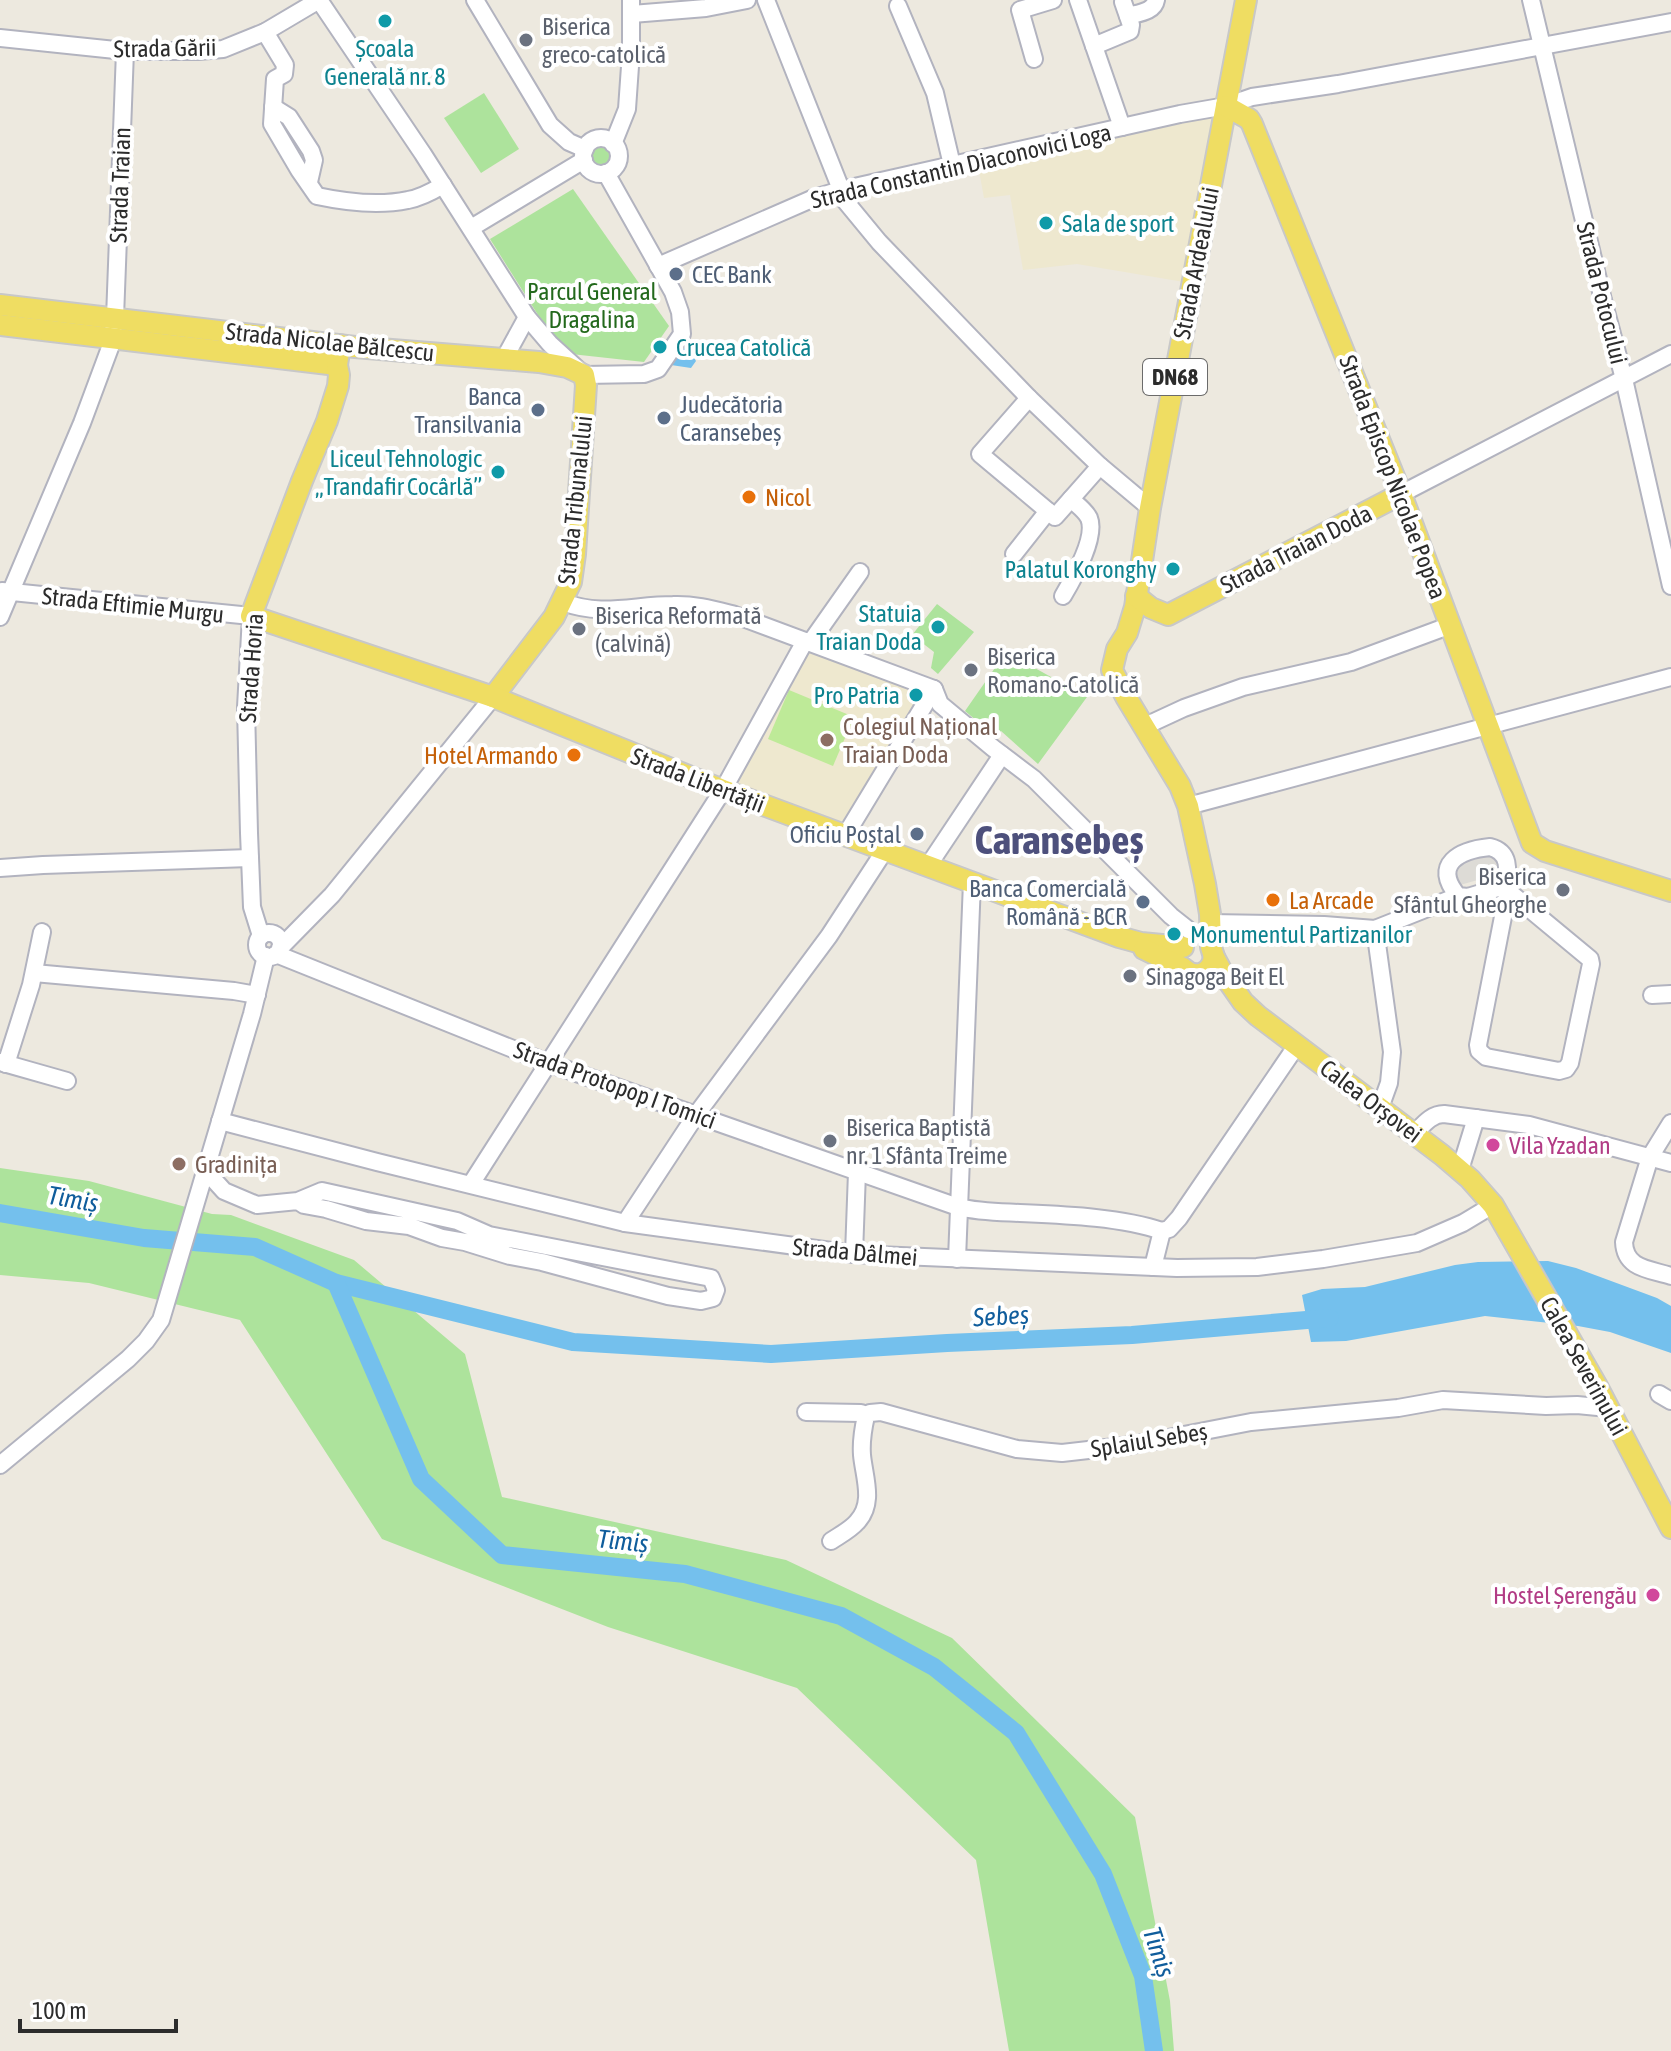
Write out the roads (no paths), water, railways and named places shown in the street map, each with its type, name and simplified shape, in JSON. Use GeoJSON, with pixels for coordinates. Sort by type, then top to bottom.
{"type":"FeatureCollection","features":[{"type":"Feature","properties":{"kind":"main road","name":"Strada Ardealului"},"geometry":{"type":"LineString","coordinates":[[1143,727],[1117,681],[1112,664],[1127,633],[1136,596],[1246,0]]}},
{"type":"Feature","properties":{"kind":"main road","name":"Strada Episcop Nicolae Popea"},"geometry":{"type":"LineString","coordinates":[[1226,106],[1249,119],[1401,494],[1529,838]]}},
{"type":"Feature","properties":{"kind":"main road","name":"Strada Nicolae Bălcescu"},"geometry":{"type":"LineString","coordinates":[[0,305],[114,328],[338,355],[504,359],[554,364],[584,375]]}},
{"type":"Feature","properties":{"kind":"main road","name":"Strada Nicolae Bălcescu"},"geometry":{"type":"LineString","coordinates":[[0,325],[114,328]]}},
{"type":"Feature","properties":{"kind":"main road","name":"Strada Horia"},"geometry":{"type":"LineString","coordinates":[[251,616],[327,421],[338,386],[338,355]]}},
{"type":"Feature","properties":{"kind":"main road","name":"Strada Tribunalului"},"geometry":{"type":"LineString","coordinates":[[493,697],[544,632],[563,602],[571,582],[586,385],[584,375]]}},
{"type":"Feature","properties":{"kind":"main road","name":"Strada Traian Doda"},"geometry":{"type":"LineString","coordinates":[[1136,596],[1151,608],[1168,615],[1401,494]]}},
{"type":"Feature","properties":{"kind":"main road","name":"Strada Eftimie Murgu"},"geometry":{"type":"LineString","coordinates":[[251,616],[493,697]]}},
{"type":"Feature","properties":{"kind":"main road","name":"Strada Libertății"},"geometry":{"type":"LineString","coordinates":[[493,697],[723,790],[1131,941],[1199,945]]}},
{"type":"Feature","properties":{"kind":"main road","name":"DN68"},"geometry":{"type":"LineString","coordinates":[[1143,727],[1180,786],[1188,806],[1201,863],[1199,945]]}},
{"type":"Feature","properties":{"kind":"main road"},"geometry":{"type":"LineString","coordinates":[[1529,838],[1545,851],[1671,891]]}},
{"type":"Feature","properties":{"kind":"main road","name":"Calea Orșovei"},"geometry":{"type":"LineString","coordinates":[[1199,945],[1243,1002],[1460,1170],[1497,1212]]}},
{"type":"Feature","properties":{"kind":"main road","name":"Calea Severinului"},"geometry":{"type":"LineString","coordinates":[[1497,1212],[1595,1383],[1671,1528]]}},
{"type":"Feature","properties":{"kind":"street"},"geometry":{"type":"LineString","coordinates":[[319,0],[527,317],[550,344],[584,375]]}},
{"type":"Feature","properties":{"kind":"street","name":"Strada Gării"},"geometry":{"type":"LineString","coordinates":[[0,38],[125,51],[223,49],[265,32],[319,0]]}},
{"type":"Feature","properties":{"kind":"street"},"geometry":{"type":"LineString","coordinates":[[475,0],[550,125],[584,155]]}},
{"type":"Feature","properties":{"kind":"street"},"geometry":{"type":"LineString","coordinates":[[613,144],[627,109],[631,7],[706,8],[747,0]]}},
{"type":"Feature","properties":{"kind":"street"},"geometry":{"type":"LineString","coordinates":[[766,0],[846,202],[879,242],[1029,398],[1100,466],[1150,508]]}},
{"type":"Feature","properties":{"kind":"street"},"geometry":{"type":"LineString","coordinates":[[1034,59],[1020,10],[1053,0]]}},
{"type":"Feature","properties":{"kind":"street"},"geometry":{"type":"LineString","coordinates":[[1078,0],[1122,127]]}},
{"type":"Feature","properties":{"kind":"street"},"geometry":{"type":"LineString","coordinates":[[1094,46],[1130,31],[1126,9],[1151,9],[1156,0]]}},
{"type":"Feature","properties":{"kind":"street","name":"Strada Potocului"},"geometry":{"type":"LineString","coordinates":[[1531,0],[1671,586]]}},
{"type":"Feature","properties":{"kind":"street"},"geometry":{"type":"LineString","coordinates":[[898,6],[935,93],[952,165]]}},
{"type":"Feature","properties":{"kind":"street","name":"Strada Constantin Diaconovici Loga"},"geometry":{"type":"LineString","coordinates":[[658,266],[814,198],[841,190],[1226,106],[1252,97],[1671,22]]}},
{"type":"Feature","properties":{"kind":"street"},"geometry":{"type":"LineString","coordinates":[[265,32],[285,65],[284,74],[275,79],[272,124],[317,196],[377,202],[410,200],[443,185]]}},
{"type":"Feature","properties":{"kind":"street","name":"Strada Traian"},"geometry":{"type":"LineString","coordinates":[[0,617],[5,592],[82,423],[114,328],[125,51]]}},
{"type":"Feature","properties":{"kind":"street"},"geometry":{"type":"LineString","coordinates":[[597,139],[609,140],[613,144],[619,158],[614,168],[606,173],[594,173],[586,166],[584,155],[588,144],[597,139]]}},
{"type":"Feature","properties":{"kind":"street"},"geometry":{"type":"LineString","coordinates":[[471,228],[584,155]]}},
{"type":"Feature","properties":{"kind":"street"},"geometry":{"type":"LineString","coordinates":[[606,173],[658,266]]}},
{"type":"Feature","properties":{"kind":"street","name":"Strada Nicolae Bălcescu"},"geometry":{"type":"LineString","coordinates":[[584,375],[644,374],[658,369],[682,334],[680,312],[673,292],[658,266]]}},
{"type":"Feature","properties":{"kind":"street"},"geometry":{"type":"LineString","coordinates":[[504,359],[527,317]]}},
{"type":"Feature","properties":{"kind":"street","name":"Strada Traian Doda"},"geometry":{"type":"LineString","coordinates":[[1401,494],[1671,354]]}},
{"type":"Feature","properties":{"kind":"street"},"geometry":{"type":"LineString","coordinates":[[1029,398],[980,454],[1052,514]]}},
{"type":"Feature","properties":{"kind":"street"},"geometry":{"type":"LineString","coordinates":[[1014,554],[1100,466]]}},
{"type":"Feature","properties":{"kind":"street"},"geometry":{"type":"LineString","coordinates":[[1063,596],[1086,551],[1091,527],[1088,517],[1071,499]]}},
{"type":"Feature","properties":{"kind":"street"},"geometry":{"type":"LineString","coordinates":[[471,1184],[723,790],[807,642],[860,572]]}},
{"type":"Feature","properties":{"kind":"street","name":"Strada Eftimie Murgu"},"geometry":{"type":"LineString","coordinates":[[5,592],[251,616]]}},
{"type":"Feature","properties":{"kind":"street"},"geometry":{"type":"LineString","coordinates":[[563,602],[579,608],[608,611],[661,605],[693,606],[735,615],[934,689],[940,704],[1034,779],[1199,945],[1324,925],[1375,929],[1458,896],[1468,897],[1506,888]]}},
{"type":"Feature","properties":{"kind":"street","name":"Strada Horia"},"geometry":{"type":"LineString","coordinates":[[251,616],[246,707],[252,907],[265,934],[257,946],[259,952],[274,953]]}},
{"type":"Feature","properties":{"kind":"street"},"geometry":{"type":"LineString","coordinates":[[1143,727],[1184,708],[1243,687],[1351,662],[1451,625]]}},
{"type":"Feature","properties":{"kind":"street"},"geometry":{"type":"LineString","coordinates":[[1188,806],[1671,677]]}},
{"type":"Feature","properties":{"kind":"street"},"geometry":{"type":"LineString","coordinates":[[845,836],[934,689]]}},
{"type":"Feature","properties":{"kind":"street"},"geometry":{"type":"LineString","coordinates":[[0,1465],[128,1359],[161,1320],[257,995],[274,953],[319,908],[493,697]]}},
{"type":"Feature","properties":{"kind":"street"},"geometry":{"type":"LineString","coordinates":[[928,866],[1002,755]]}},
{"type":"Feature","properties":{"kind":"street"},"geometry":{"type":"LineString","coordinates":[[1504,856],[1529,838]]}},
{"type":"Feature","properties":{"kind":"street"},"geometry":{"type":"LineString","coordinates":[[1458,896],[1448,876],[1448,868],[1454,857],[1490,847],[1499,849],[1508,869],[1479,1051],[1486,1057],[1559,1071],[1566,1069],[1570,1063],[1590,959],[1506,888]]}},
{"type":"Feature","properties":{"kind":"street"},"geometry":{"type":"LineString","coordinates":[[625,1223],[696,1115],[829,936],[885,850]]}},
{"type":"Feature","properties":{"kind":"street"},"geometry":{"type":"LineString","coordinates":[[0,868],[250,858]]}},
{"type":"Feature","properties":{"kind":"street"},"geometry":{"type":"LineString","coordinates":[[957,1259],[972,882]]}},
{"type":"Feature","properties":{"kind":"street"},"geometry":{"type":"LineString","coordinates":[[265,934],[319,908]]}},
{"type":"Feature","properties":{"kind":"street"},"geometry":{"type":"LineString","coordinates":[[1375,929],[1392,1052],[1389,1083],[1380,1108]]}},
{"type":"Feature","properties":{"kind":"street"},"geometry":{"type":"LineString","coordinates":[[42,932],[34,973],[3,1063],[67,1081]]}},
{"type":"Feature","properties":{"kind":"street","name":"Strada Protopop I Tomici"},"geometry":{"type":"LineString","coordinates":[[274,953],[548,1063],[958,1207],[1140,1224],[1162,1231]]}},
{"type":"Feature","properties":{"kind":"street"},"geometry":{"type":"LineString","coordinates":[[34,973],[257,995]]}},
{"type":"Feature","properties":{"kind":"street"},"geometry":{"type":"LineString","coordinates":[[1652,995],[1671,994]]}},
{"type":"Feature","properties":{"kind":"street"},"geometry":{"type":"LineString","coordinates":[[1153,1267],[1162,1231],[1169,1229],[1179,1218],[1297,1045]]}},
{"type":"Feature","properties":{"kind":"street"},"geometry":{"type":"LineString","coordinates":[[1415,1133],[1437,1114],[1476,1118],[1529,1125],[1671,1163]]}},
{"type":"Feature","properties":{"kind":"street"},"geometry":{"type":"LineString","coordinates":[[1460,1170],[1476,1118]]}},
{"type":"Feature","properties":{"kind":"street","name":"Strada Dâlmei"},"geometry":{"type":"LineString","coordinates":[[220,1121],[625,1223],[854,1254],[1212,1269],[1257,1267],[1393,1248],[1436,1236],[1497,1212]]}},
{"type":"Feature","properties":{"kind":"street"},"geometry":{"type":"LineString","coordinates":[[1671,1123],[1650,1157],[1626,1233],[1625,1253],[1632,1264],[1671,1276]]}},
{"type":"Feature","properties":{"kind":"street"},"geometry":{"type":"LineString","coordinates":[[207,1162],[224,1191],[257,1205],[298,1201],[322,1191],[457,1221],[489,1235],[711,1278],[716,1290],[713,1298],[701,1301],[668,1296],[442,1238],[409,1226],[366,1221],[298,1201]]}},
{"type":"Feature","properties":{"kind":"street"},"geometry":{"type":"LineString","coordinates":[[854,1254],[857,1172]]}},
{"type":"Feature","properties":{"kind":"street"},"geometry":{"type":"LineString","coordinates":[[1577,1405],[1595,1383]]}},
{"type":"Feature","properties":{"kind":"street","name":"Splaiul Sebeș"},"geometry":{"type":"LineString","coordinates":[[806,1412],[867,1415],[881,1412],[1017,1449],[1062,1453],[1132,1445],[1251,1422],[1398,1408],[1443,1400],[1608,1408]]}},
{"type":"Feature","properties":{"kind":"street"},"geometry":{"type":"LineString","coordinates":[[831,1541],[859,1521],[868,1500],[862,1453],[867,1415]]}},
{"type":"Feature","properties":{"kind":"water"},"geometry":{"type":"Polygon","coordinates":[[[688,340],[696,361],[691,368],[671,365],[668,359],[688,340]]]}},
{"type":"Feature","properties":{"kind":"water"},"geometry":{"type":"Polygon","coordinates":[[[1548,1261],[1576,1268],[1671,1306],[1671,1353],[1610,1332],[1485,1316],[1346,1341],[1311,1342],[1302,1295],[1322,1289],[1365,1287],[1455,1265],[1548,1261]]]}},
{"type":"Feature","properties":{"kind":"waterway","name":"Sebeș"},"geometry":{"type":"LineString","coordinates":[[0,1213],[144,1238],[255,1247],[336,1283],[573,1342],[771,1354],[1132,1335],[1330,1318]]}},
{"type":"Feature","properties":{"kind":"waterway","name":"Timiș"},"geometry":{"type":"LineString","coordinates":[[336,1283],[421,1479],[502,1555],[685,1574],[841,1616],[934,1667],[1016,1733],[1103,1874],[1143,1976],[1154,2051]]}},
{"type":"Feature","properties":{"kind":"place","name":"Școala Generală nr. 8"},"geometry":{"type":"Point","coordinates":[385,21]}},
{"type":"Feature","properties":{"kind":"place","name":"Biserica greco-catolică"},"geometry":{"type":"Point","coordinates":[526,40]}},
{"type":"Feature","properties":{"kind":"place","name":"Sala de sport"},"geometry":{"type":"Point","coordinates":[1046,223]}},
{"type":"Feature","properties":{"kind":"place","name":"CEC Bank"},"geometry":{"type":"Point","coordinates":[676,274]}},
{"type":"Feature","properties":{"kind":"place","name":"Crucea Catolică"},"geometry":{"type":"Point","coordinates":[660,347]}},
{"type":"Feature","properties":{"kind":"place","name":"Banca Transilvania"},"geometry":{"type":"Point","coordinates":[538,410]}},
{"type":"Feature","properties":{"kind":"place","name":"Judecătoria Caransebeș"},"geometry":{"type":"Point","coordinates":[664,418]}},
{"type":"Feature","properties":{"kind":"place","name":"Liceul Tehnologic „Trandafir Cocârlă”"},"geometry":{"type":"Point","coordinates":[498,472]}},
{"type":"Feature","properties":{"kind":"place","name":"Nicol"},"geometry":{"type":"Point","coordinates":[749,497]}},
{"type":"Feature","properties":{"kind":"place","name":"Palatul Koronghy"},"geometry":{"type":"Point","coordinates":[1173,569]}},
{"type":"Feature","properties":{"kind":"place","name":"Statuia Traian Doda"},"geometry":{"type":"Point","coordinates":[938,627]}},
{"type":"Feature","properties":{"kind":"place","name":"Biserica Reformată (calvină)"},"geometry":{"type":"Point","coordinates":[579,629]}},
{"type":"Feature","properties":{"kind":"place","name":"Biserica Romano-Catolică"},"geometry":{"type":"Point","coordinates":[971,670]}},
{"type":"Feature","properties":{"kind":"place","name":"Pro Patria"},"geometry":{"type":"Point","coordinates":[916,695]}},
{"type":"Feature","properties":{"kind":"place","name":"Colegiul Național Traian Doda"},"geometry":{"type":"Point","coordinates":[827,740]}},
{"type":"Feature","properties":{"kind":"place","name":"Hotel Armando"},"geometry":{"type":"Point","coordinates":[574,755]}},
{"type":"Feature","properties":{"kind":"place","name":"Oficiu Poștal"},"geometry":{"type":"Point","coordinates":[917,834]}},
{"type":"Feature","properties":{"kind":"place","name":"Biserica Sfântul Gheorghe"},"geometry":{"type":"Point","coordinates":[1563,890]}},
{"type":"Feature","properties":{"kind":"place","name":"La Arcade"},"geometry":{"type":"Point","coordinates":[1273,900]}},
{"type":"Feature","properties":{"kind":"place","name":"Banca Comercială Română - BCR"},"geometry":{"type":"Point","coordinates":[1143,902]}},
{"type":"Feature","properties":{"kind":"place","name":"Monumentul Partizanilor"},"geometry":{"type":"Point","coordinates":[1174,934]}},
{"type":"Feature","properties":{"kind":"place","name":"Sinagoga Beit El"},"geometry":{"type":"Point","coordinates":[1130,976]}},
{"type":"Feature","properties":{"kind":"place","name":"Biserica Baptistă nr. 1 Sfânta Treime"},"geometry":{"type":"Point","coordinates":[830,1141]}},
{"type":"Feature","properties":{"kind":"place","name":"Vila Yzadan"},"geometry":{"type":"Point","coordinates":[1493,1145]}},
{"type":"Feature","properties":{"kind":"place","name":"Gradinița"},"geometry":{"type":"Point","coordinates":[179,1164]}},
{"type":"Feature","properties":{"kind":"place","name":"Hostel Șerengău"},"geometry":{"type":"Point","coordinates":[1653,1595]}},
{"type":"Feature","properties":{"kind":"district","name":"Caransebeș"},"geometry":{"type":"Point","coordinates":[1059,839]}},
{"type":"Feature","properties":{"kind":"park label","name":"Parcul General Dragalina"},"geometry":{"type":"Point","coordinates":[592,305]}}]}
